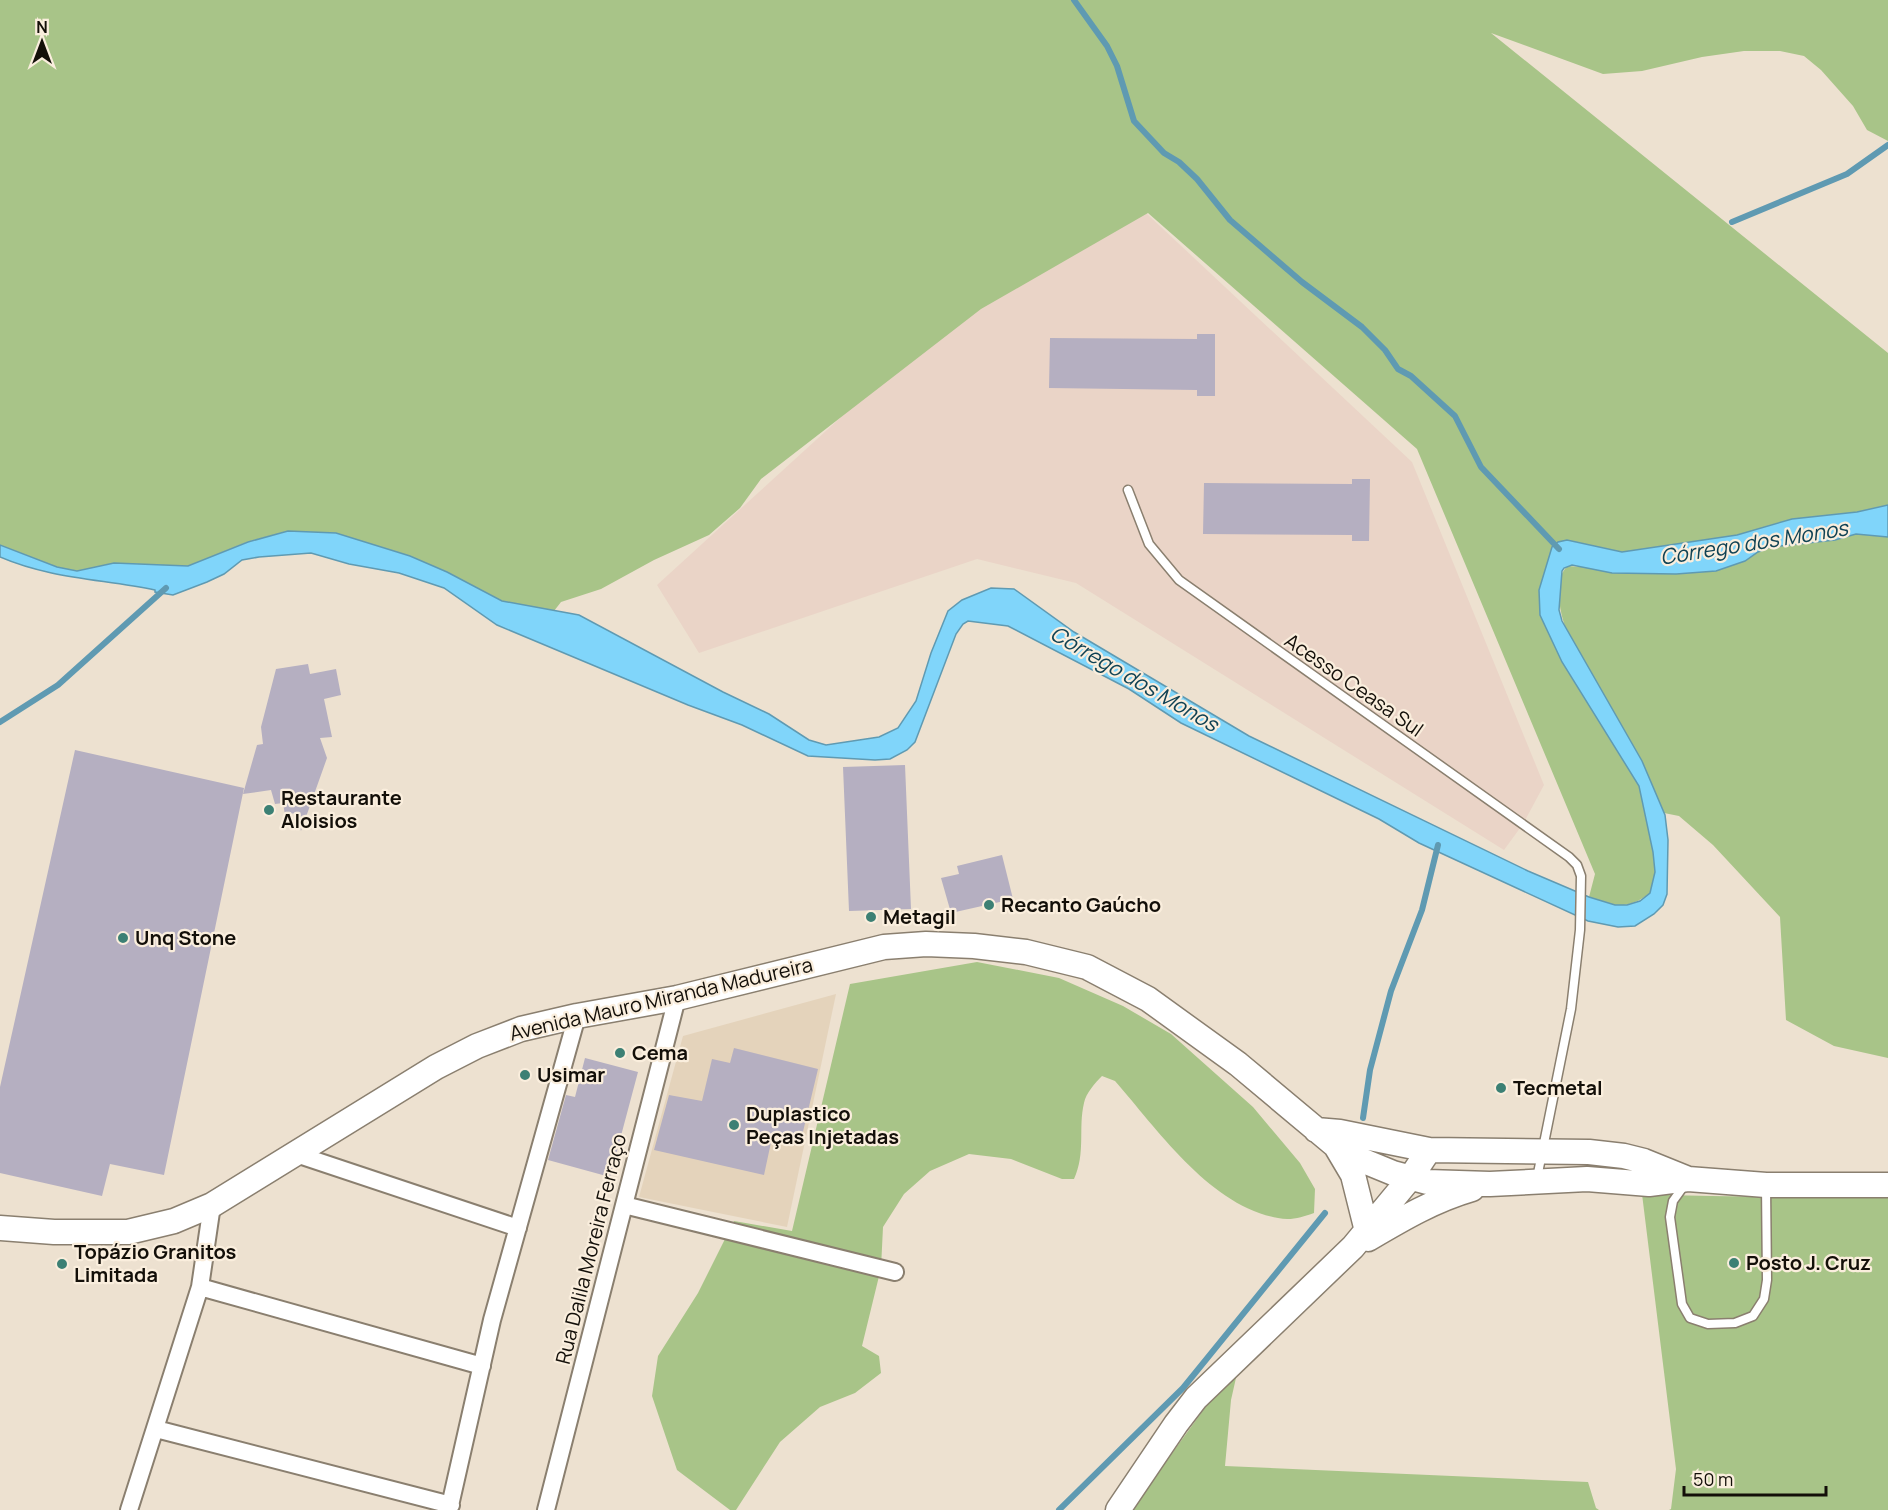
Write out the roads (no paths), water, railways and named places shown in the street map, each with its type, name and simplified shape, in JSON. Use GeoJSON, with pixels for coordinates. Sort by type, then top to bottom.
{"type":"FeatureCollection","features":[{"type":"Feature","properties":{"kind":"main road","name":"Avenida Mauro Miranda Madureira"},"geometry":{"type":"LineString","coordinates":[[0,1228],[54,1232],[128,1232],[174,1221],[212,1205],[436,1067],[477,1046],[521,1029],[577,1016],[677,998],[884,947],[926,944],[974,946],[1026,952],[1087,967],[1148,999],[1238,1064],[1336,1146],[1393,1173],[1427,1182],[1490,1184],[1587,1179],[1649,1184],[1688,1179],[1767,1185],[1888,1185]]}},
{"type":"Feature","properties":{"kind":"main road","name":"Avenida Mauro Miranda Madureira"},"geometry":{"type":"LineString","coordinates":[[1316,1130],[1340,1132],[1429,1150],[1589,1152],[1624,1156],[1644,1161],[1688,1179]]}},
{"type":"Feature","properties":{"kind":"main road"},"geometry":{"type":"LineString","coordinates":[[1336,1146],[1353,1175],[1360,1239]]}},
{"type":"Feature","properties":{"kind":"main road"},"geometry":{"type":"LineString","coordinates":[[1118,1510],[1196,1398],[1360,1239],[1411,1177],[1429,1150]]}},
{"type":"Feature","properties":{"kind":"main road"},"geometry":{"type":"LineString","coordinates":[[1360,1239],[1450,1195],[1490,1184]]}},
{"type":"Feature","properties":{"kind":"street","name":"Rua Dalila Moreira Ferraço"},"geometry":{"type":"LineString","coordinates":[[546,1510],[677,998]]}},
{"type":"Feature","properties":{"kind":"street"},"geometry":{"type":"LineString","coordinates":[[156,1429],[450,1508],[492,1320],[577,1016]]}},
{"type":"Feature","properties":{"kind":"street"},"geometry":{"type":"LineString","coordinates":[[296,1154],[518,1228]]}},
{"type":"Feature","properties":{"kind":"street"},"geometry":{"type":"LineString","coordinates":[[129,1510],[200,1287],[212,1205]]}},
{"type":"Feature","properties":{"kind":"street"},"geometry":{"type":"LineString","coordinates":[[624,1205],[895,1272]]}},
{"type":"Feature","properties":{"kind":"street"},"geometry":{"type":"LineString","coordinates":[[200,1287],[482,1366]]}},
{"type":"Feature","properties":{"kind":"lane","name":"Acesso Ceasa Sul"},"geometry":{"type":"LineString","coordinates":[[1128,490],[1149,544],[1179,580],[1569,857],[1577,865],[1582,886],[1580,930],[1571,1009],[1544,1151]]}},
{"type":"Feature","properties":{"kind":"lane"},"geometry":{"type":"LineString","coordinates":[[1537,1182],[1544,1151]]}},
{"type":"Feature","properties":{"kind":"lane"},"geometry":{"type":"LineString","coordinates":[[1688,1179],[1673,1201],[1670,1217],[1682,1304],[1690,1318],[1708,1324],[1735,1323],[1753,1316],[1764,1299],[1767,1280],[1767,1185]]}},
{"type":"Feature","properties":{"kind":"water","name":"Córrego dos Monos"},"geometry":{"type":"Polygon","coordinates":[[[1888,505],[1888,537],[1856,534],[1835,540],[1770,547],[1745,561],[1716,571],[1676,574],[1612,573],[1572,565],[1562,571],[1559,610],[1562,621],[1642,761],[1665,815],[1668,840],[1667,894],[1663,905],[1654,914],[1635,926],[1618,927],[1588,921],[1419,843],[1379,819],[1181,723],[1129,689],[1008,626],[968,621],[963,624],[956,634],[915,742],[907,750],[890,759],[875,760],[808,756],[742,725],[688,705],[497,625],[444,588],[399,573],[349,564],[311,553],[259,557],[242,560],[224,574],[173,595],[135,586],[38,570],[0,557],[0,545],[57,567],[77,571],[114,563],[188,566],[248,542],[288,531],[336,533],[410,556],[447,572],[502,601],[579,615],[769,714],[809,740],[826,745],[879,737],[898,728],[916,701],[931,653],[948,611],[962,600],[991,588],[1014,589],[1074,632],[1249,736],[1528,871],[1589,897],[1615,905],[1627,905],[1640,901],[1650,893],[1655,872],[1653,852],[1639,786],[1562,662],[1540,615],[1539,590],[1552,547],[1558,542],[1567,540],[1622,552],[1737,535],[1792,519],[1857,512],[1888,505]]]}},
{"type":"Feature","properties":{"kind":"waterway"},"geometry":{"type":"LineString","coordinates":[[1074,0],[1107,46],[1117,66],[1134,121],[1164,153],[1179,162],[1197,179],[1230,220],[1302,282],[1362,327],[1385,350],[1398,369],[1411,376],[1455,416],[1481,467],[1559,549]]}},
{"type":"Feature","properties":{"kind":"waterway"},"geometry":{"type":"LineString","coordinates":[[1732,222],[1847,174],[1888,145]]}},
{"type":"Feature","properties":{"kind":"waterway"},"geometry":{"type":"LineString","coordinates":[[0,722],[58,685],[166,588]]}},
{"type":"Feature","properties":{"kind":"waterway"},"geometry":{"type":"LineString","coordinates":[[1363,1118],[1370,1070],[1391,991],[1422,910],[1438,845]]}},
{"type":"Feature","properties":{"kind":"waterway"},"geometry":{"type":"LineString","coordinates":[[1059,1510],[1183,1388],[1325,1213]]}},
{"type":"Feature","properties":{"kind":"place","name":"Restaurante Aloisios"},"geometry":{"type":"Point","coordinates":[269,810]}},
{"type":"Feature","properties":{"kind":"place","name":"Recanto Gaúcho"},"geometry":{"type":"Point","coordinates":[989,905]}},
{"type":"Feature","properties":{"kind":"place","name":"Metagil"},"geometry":{"type":"Point","coordinates":[871,917]}},
{"type":"Feature","properties":{"kind":"place","name":"Unq Stone"},"geometry":{"type":"Point","coordinates":[123,938]}},
{"type":"Feature","properties":{"kind":"place","name":"Cema"},"geometry":{"type":"Point","coordinates":[620,1053]}},
{"type":"Feature","properties":{"kind":"place","name":"Usimar"},"geometry":{"type":"Point","coordinates":[525,1075]}},
{"type":"Feature","properties":{"kind":"place","name":"Tecmetal"},"geometry":{"type":"Point","coordinates":[1501,1088]}},
{"type":"Feature","properties":{"kind":"place","name":"Duplastico Peças Injetadas"},"geometry":{"type":"Point","coordinates":[734,1125]}},
{"type":"Feature","properties":{"kind":"place","name":"Posto J. Cruz"},"geometry":{"type":"Point","coordinates":[1734,1263]}},
{"type":"Feature","properties":{"kind":"place","name":"Topázio Granitos Limitada"},"geometry":{"type":"Point","coordinates":[62,1264]}}]}
